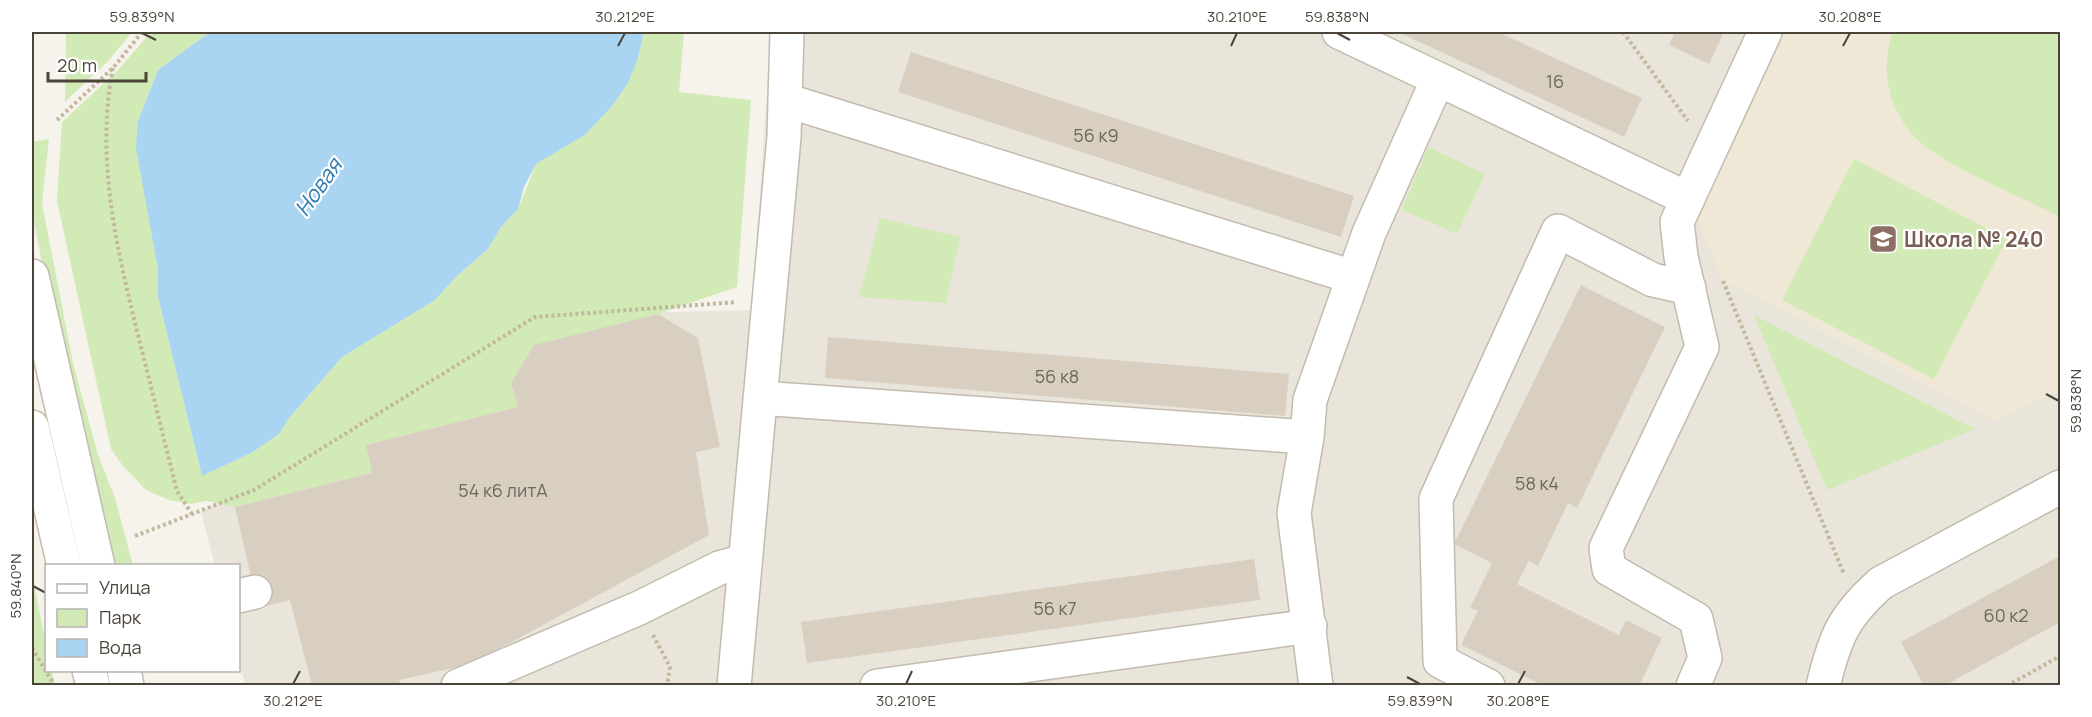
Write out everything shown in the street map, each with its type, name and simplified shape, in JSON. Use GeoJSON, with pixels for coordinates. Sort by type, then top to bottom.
{"type":"FeatureCollection","features":[{"type":"Feature","properties":{"kind":"street"},"geometry":{"type":"LineString","coordinates":[[734,686],[784,137],[787,32]]}},
{"type":"Feature","properties":{"kind":"street"},"geometry":{"type":"LineString","coordinates":[[1339,32],[1688,199]]}},
{"type":"Feature","properties":{"kind":"street"},"geometry":{"type":"LineString","coordinates":[[1693,686],[1705,658],[1696,619],[1609,569],[1606,548],[1702,347],[1681,257],[1677,222],[1765,32]]}},
{"type":"Feature","properties":{"kind":"street"},"geometry":{"type":"LineString","coordinates":[[1316,686],[1294,513],[1307,437],[1310,400],[1369,233],[1438,79]]}},
{"type":"Feature","properties":{"kind":"street"},"geometry":{"type":"LineString","coordinates":[[785,100],[1353,277]]}},
{"type":"Feature","properties":{"kind":"street"},"geometry":{"type":"LineString","coordinates":[[1488,686],[1440,661],[1436,499],[1558,231],[1653,280],[1689,288]]}},
{"type":"Feature","properties":{"kind":"street"},"geometry":{"type":"LineString","coordinates":[[32,276],[98,564]]}},
{"type":"Feature","properties":{"kind":"street"},"geometry":{"type":"LineString","coordinates":[[760,398],[1307,437]]}},
{"type":"Feature","properties":{"kind":"street"},"geometry":{"type":"LineString","coordinates":[[32,427],[64,564]]}},
{"type":"Feature","properties":{"kind":"street"},"geometry":{"type":"LineString","coordinates":[[1823,686],[1833,644],[1857,605],[1881,583],[2061,487]]}},
{"type":"Feature","properties":{"kind":"street"},"geometry":{"type":"LineString","coordinates":[[458,686],[639,608],[719,568],[746,561]]}},
{"type":"Feature","properties":{"kind":"street"},"geometry":{"type":"LineString","coordinates":[[877,686],[1310,626]]}},
{"type":"Feature","properties":{"kind":"path"},"geometry":{"type":"LineString","coordinates":[[57,120],[113,68],[142,32]]}},
{"type":"Feature","properties":{"kind":"path"},"geometry":{"type":"LineString","coordinates":[[1623,32],[1710,151]]}},
{"type":"Feature","properties":{"kind":"path"},"geometry":{"type":"LineString","coordinates":[[113,68],[105,124],[112,217],[125,281],[177,491],[192,514]]}},
{"type":"Feature","properties":{"kind":"path"},"geometry":{"type":"LineString","coordinates":[[1722,279],[1857,605]]}},
{"type":"Feature","properties":{"kind":"path"},"geometry":{"type":"LineString","coordinates":[[135,536],[254,490],[535,317],[768,300]]}},
{"type":"Feature","properties":{"kind":"path"},"geometry":{"type":"LineString","coordinates":[[639,608],[670,667],[667,686]]}},
{"type":"Feature","properties":{"kind":"path"},"geometry":{"type":"LineString","coordinates":[[32,648],[45,669]]}},
{"type":"Feature","properties":{"kind":"path"},"geometry":{"type":"LineString","coordinates":[[2007,686],[2061,657]]}},
{"type":"Feature","properties":{"kind":"path"},"geometry":{"type":"LineString","coordinates":[[47,672],[55,686]]}},
{"type":"Feature","properties":{"kind":"shaded area"},"geometry":{"type":"Polygon","coordinates":[[[771,32],[2060,32],[2060,685],[245,685],[240,662],[240,564],[215,564],[201,512],[525,325],[587,314],[752,310],[771,32]]]}},
{"type":"Feature","properties":{"kind":"shaded area","name":"Школа № 240"},"geometry":{"type":"Polygon","coordinates":[[[1765,32],[2060,32],[2060,389],[1996,422],[1722,279],[1688,199],[1765,32]]]}},
{"type":"Feature","properties":{"kind":"green space"},"geometry":{"type":"Polygon","coordinates":[[[66,32],[132,32],[108,61],[65,102],[66,32]]]}},
{"type":"Feature","properties":{"kind":"green space"},"geometry":{"type":"Polygon","coordinates":[[[151,32],[210,32],[158,70],[138,121],[158,269],[158,297],[202,476],[253,452],[279,434],[289,418],[342,357],[435,300],[458,275],[488,249],[501,227],[518,209],[536,164],[585,135],[613,105],[628,83],[637,61],[644,32],[684,32],[679,92],[751,100],[737,287],[658,314],[534,345],[511,383],[518,407],[366,445],[372,473],[235,507],[206,501],[191,504],[169,500],[146,490],[123,466],[111,449],[57,201],[62,122],[117,71],[151,32]]]}},
{"type":"Feature","properties":{"kind":"green space"},"geometry":{"type":"Polygon","coordinates":[[[1893,32],[2060,32],[2060,217],[1956,166],[1926,147],[1914,136],[1896,110],[1887,79],[1888,47],[1893,32]]]}},
{"type":"Feature","properties":{"kind":"green space"},"geometry":{"type":"Polygon","coordinates":[[[49,139],[42,203],[73,363],[98,455],[115,498],[133,564],[110,564],[80,453],[32,212],[32,142],[49,139]]]}},
{"type":"Feature","properties":{"kind":"green space"},"geometry":{"type":"Polygon","coordinates":[[[1428,147],[1485,174],[1457,234],[1402,210],[1428,147]]]}},
{"type":"Feature","properties":{"kind":"green space"},"geometry":{"type":"Polygon","coordinates":[[[1854,159],[2007,239],[1934,379],[1782,300],[1854,159]]]}},
{"type":"Feature","properties":{"kind":"green space"},"geometry":{"type":"Polygon","coordinates":[[[880,218],[960,237],[946,303],[859,297],[880,218]]]}},
{"type":"Feature","properties":{"kind":"green space"},"geometry":{"type":"Polygon","coordinates":[[[1754,315],[1975,429],[1827,490],[1754,315]]]}},
{"type":"Feature","properties":{"kind":"green space"},"geometry":{"type":"Polygon","coordinates":[[[32,574],[45,639],[45,672],[52,672],[55,685],[32,685],[32,574]]]}},
{"type":"Feature","properties":{"kind":"water","name":"Новая"},"geometry":{"type":"Polygon","coordinates":[[[210,32],[644,32],[637,61],[628,83],[613,105],[585,135],[536,164],[524,187],[518,209],[501,227],[488,249],[458,275],[435,300],[342,357],[289,418],[279,434],[253,452],[202,476],[158,297],[158,269],[136,148],[138,121],[158,70],[210,32]]]}},
{"type":"Feature","properties":{"kind":"building"},"geometry":{"type":"Polygon","coordinates":[[[1398,32],[1498,32],[1642,98],[1624,137],[1398,32]]]}},
{"type":"Feature","properties":{"kind":"building"},"geometry":{"type":"Polygon","coordinates":[[[1675,32],[1724,32],[1709,64],[1669,45],[1675,32]]]}},
{"type":"Feature","properties":{"kind":"building"},"geometry":{"type":"Polygon","coordinates":[[[911,52],[1354,196],[1341,237],[898,92],[911,52]]]}},
{"type":"Feature","properties":{"kind":"building"},"geometry":{"type":"Polygon","coordinates":[[[1581,285],[1665,327],[1577,508],[1568,503],[1538,566],[1529,561],[1517,584],[1619,635],[1626,620],[1662,638],[1639,686],[1544,686],[1461,645],[1478,611],[1470,608],[1492,563],[1454,544],[1581,285]]]}},
{"type":"Feature","properties":{"kind":"building"},"geometry":{"type":"Polygon","coordinates":[[[658,314],[698,338],[720,447],[696,452],[709,535],[471,664],[399,680],[401,686],[312,686],[290,600],[258,608],[235,507],[372,473],[366,445],[518,407],[511,383],[534,345],[658,314]]]}},
{"type":"Feature","properties":{"kind":"building"},"geometry":{"type":"Polygon","coordinates":[[[828,337],[1289,374],[1285,416],[825,378],[828,337]]]}},
{"type":"Feature","properties":{"kind":"building"},"geometry":{"type":"Polygon","coordinates":[[[2060,556],[2060,622],[1944,686],[1924,686],[1901,642],[2060,556]]]}},
{"type":"Feature","properties":{"kind":"building"},"geometry":{"type":"Polygon","coordinates":[[[1254,559],[1260,600],[807,663],[801,622],[1254,559]]]}},
{"type":"Feature","properties":{"kind":"place","name":"Школа № 240"},"geometry":{"type":"Point","coordinates":[1883,239]}}]}
